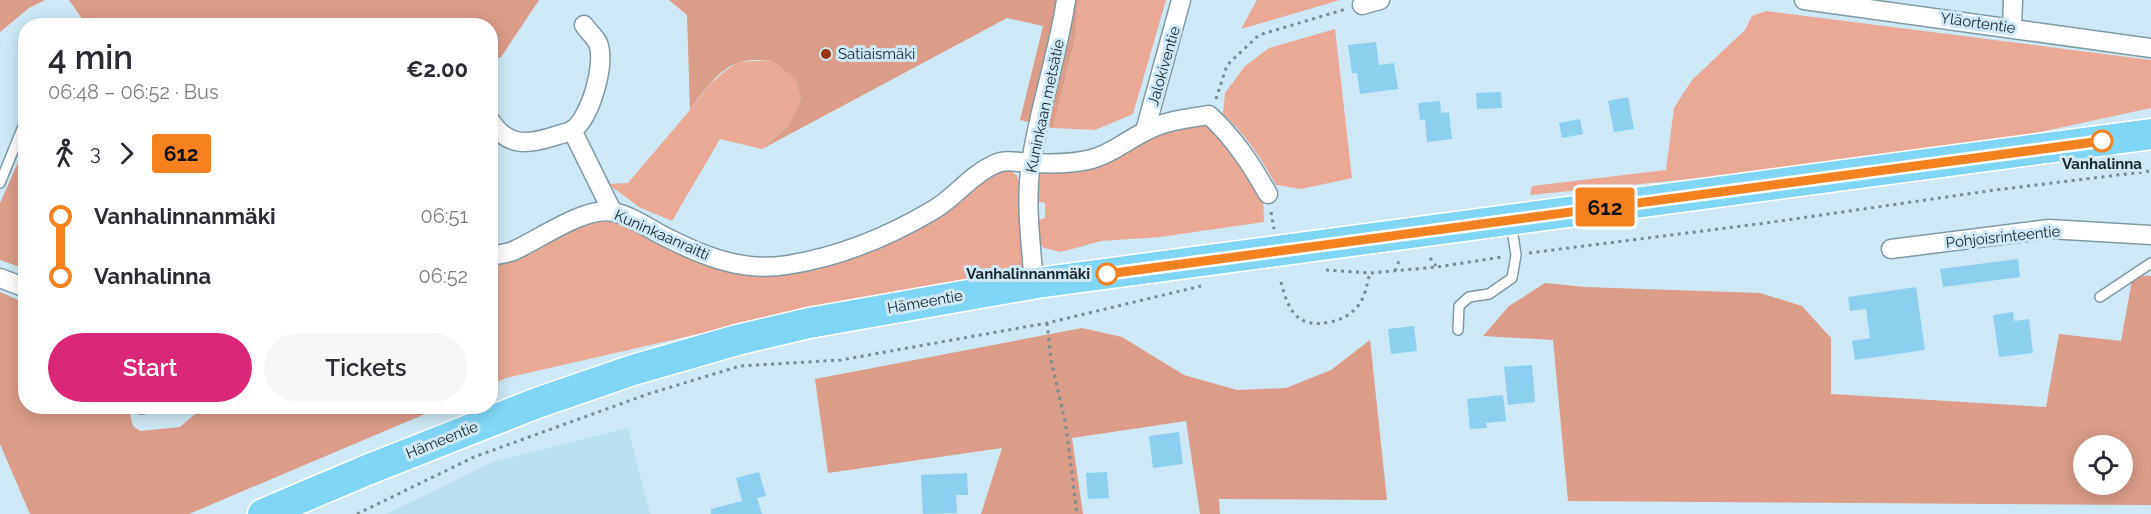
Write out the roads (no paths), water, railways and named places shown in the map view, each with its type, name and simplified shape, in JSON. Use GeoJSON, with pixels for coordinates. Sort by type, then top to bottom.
{"type":"FeatureCollection","features":[{"type":"Feature","properties":{"kind":"highway","name":"Hämeentie"},"geometry":{"type":"LineString","coordinates":[[263,514],[466,429],[537,403],[633,370],[737,340],[809,323],[1034,284],[2151,134]]}},
{"type":"Feature","properties":{"kind":"street","name":"Kuninkaan metsätie"},"geometry":{"type":"LineString","coordinates":[[1034,284],[1029,216],[1030,163],[1062,28],[1066,0]]}},
{"type":"Feature","properties":{"kind":"street","name":"Jalokiventie"},"geometry":{"type":"LineString","coordinates":[[1145,131],[1181,0]]}},
{"type":"Feature","properties":{"kind":"street"},"geometry":{"type":"LineString","coordinates":[[1362,5],[1380,0]]}},
{"type":"Feature","properties":{"kind":"street","name":"Yläortentie"},"geometry":{"type":"LineString","coordinates":[[1804,0],[2151,48]]}},
{"type":"Feature","properties":{"kind":"street"},"geometry":{"type":"LineString","coordinates":[[2012,28],[2013,0]]}},
{"type":"Feature","properties":{"kind":"street"},"geometry":{"type":"LineString","coordinates":[[498,132],[514,142],[537,142],[572,130],[584,115],[594,95],[601,57],[597,42],[584,25]]}},
{"type":"Feature","properties":{"kind":"street","name":"Kuninkaanraitti"},"geometry":{"type":"LineString","coordinates":[[498,254],[512,251],[587,214],[612,211],[702,254],[731,263],[760,267],[787,265],[859,247],[899,228],[936,208],[993,164],[1009,160],[1030,163],[1062,163],[1092,159],[1116,150],[1145,131],[1184,119],[1209,115],[1225,129],[1249,160],[1268,194]]}},
{"type":"Feature","properties":{"kind":"street"},"geometry":{"type":"LineString","coordinates":[[572,130],[612,211]]}},
{"type":"Feature","properties":{"kind":"street","name":"Pohjoisrinteentie"},"geometry":{"type":"LineString","coordinates":[[1891,249],[2049,229],[2151,235]]}},
{"type":"Feature","properties":{"kind":"street"},"geometry":{"type":"LineString","coordinates":[[0,278],[18,285]]}},
{"type":"Feature","properties":{"kind":"lane"},"geometry":{"type":"LineString","coordinates":[[0,183],[18,139]]}},
{"type":"Feature","properties":{"kind":"lane"},"geometry":{"type":"LineString","coordinates":[[1458,330],[1459,306],[1469,297],[1489,294],[1512,278],[1516,255],[1510,220]]}},
{"type":"Feature","properties":{"kind":"lane"},"geometry":{"type":"LineString","coordinates":[[2100,297],[2151,263]]}},
{"type":"Feature","properties":{"kind":"place","name":"Satiaismäki"},"geometry":{"type":"Point","coordinates":[826,54]}},
{"type":"Feature","properties":{"kind":"place","name":"Vanhalinna"},"geometry":{"type":"Point","coordinates":[2102,141]}},
{"type":"Feature","properties":{"kind":"place","name":"Vanhalinnanmäki"},"geometry":{"type":"Point","coordinates":[1107,274]}}]}
